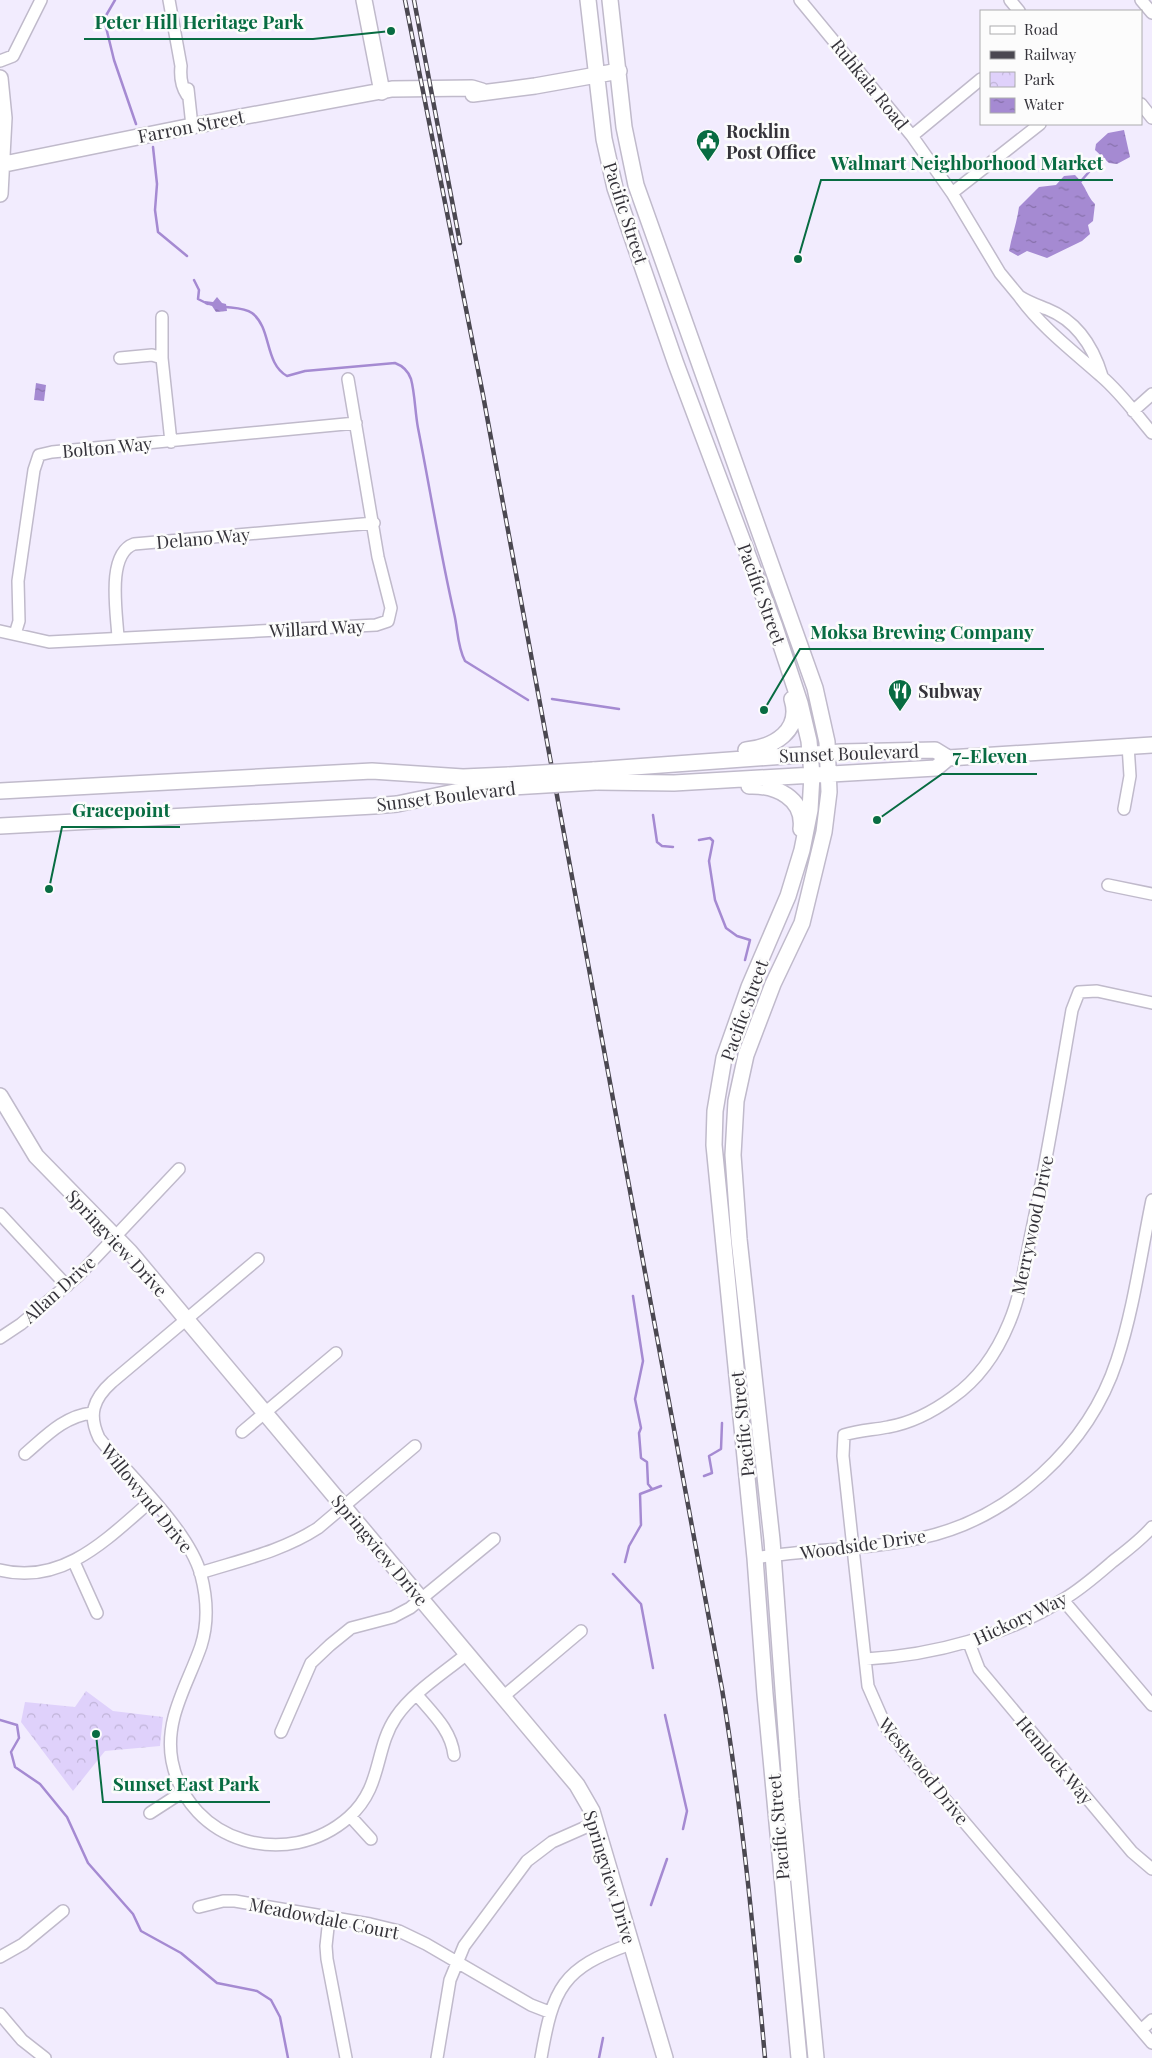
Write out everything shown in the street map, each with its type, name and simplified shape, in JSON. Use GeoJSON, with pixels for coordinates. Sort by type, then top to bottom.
{"type":"FeatureCollection","features":[{"type":"Feature","properties":{"kind":"main road"},"geometry":{"type":"LineString","coordinates":[[364,0],[382,92]]}},
{"type":"Feature","properties":{"kind":"main road","name":"Pacific Street"},"geometry":{"type":"LineString","coordinates":[[588,0],[604,139],[614,187],[676,364],[780,644],[800,703],[810,754],[812,774],[810,810],[802,850],[778,924],[749,986],[724,1058],[717,1092],[714,1145],[755,1558],[765,1694],[799,2058]]}},
{"type":"Feature","properties":{"kind":"main road","name":"Pacific Street"},"geometry":{"type":"LineString","coordinates":[[610,0],[626,134],[636,185],[815,688],[824,721],[828,753],[824,832],[802,923],[773,984],[746,1056],[736,1101],[733,1160],[739,1239],[774,1555],[800,1885],[816,2058]]}},
{"type":"Feature","properties":{"kind":"main road","name":"Farron Street"},"geometry":{"type":"LineString","coordinates":[[1,165],[192,126],[382,92],[394,94],[472,94],[619,72]]}},
{"type":"Feature","properties":{"kind":"main road"},"geometry":{"type":"LineString","coordinates":[[0,78],[4,118],[0,194]]}},
{"type":"Feature","properties":{"kind":"main road"},"geometry":{"type":"LineString","coordinates":[[718,473],[730,482],[746,523],[760,532]]}},
{"type":"Feature","properties":{"kind":"main road"},"geometry":{"type":"LineString","coordinates":[[718,759],[735,750],[768,745],[778,740],[790,728],[795,713],[778,660],[780,644]]}},
{"type":"Feature","properties":{"kind":"main road","name":"Sunset Boulevard"},"geometry":{"type":"LineString","coordinates":[[0,826],[397,804],[511,781],[594,776],[718,759],[935,750],[948,758],[1128,745],[1152,745]]}},
{"type":"Feature","properties":{"kind":"main road","name":"Sunset Boulevard"},"geometry":{"type":"LineString","coordinates":[[594,776],[674,782],[936,768],[948,758]]}},
{"type":"Feature","properties":{"kind":"main road","name":"Sunset Boulevard"},"geometry":{"type":"LineString","coordinates":[[0,791],[372,771],[511,781]]}},
{"type":"Feature","properties":{"kind":"main road"},"geometry":{"type":"LineString","coordinates":[[718,779],[738,786],[758,786],[784,793],[800,810],[802,850]]}},
{"type":"Feature","properties":{"kind":"main road"},"geometry":{"type":"LineString","coordinates":[[746,1056],[739,1043],[755,1003],[749,986]]}},
{"type":"Feature","properties":{"kind":"main road","name":"Springview Drive"},"geometry":{"type":"LineString","coordinates":[[0,1096],[36,1156],[115,1236],[570,1775],[587,1800],[595,1823],[665,2058]]}},
{"type":"Feature","properties":{"kind":"main road"},"geometry":{"type":"LineString","coordinates":[[715,1128],[734,1128]]}},
{"type":"Feature","properties":{"kind":"main road"},"geometry":{"type":"LineString","coordinates":[[724,1242],[739,1239]]}},
{"type":"Feature","properties":{"kind":"main road"},"geometry":{"type":"LineString","coordinates":[[765,1694],[774,1701],[778,1728],[788,1737],[780,1742],[779,1763],[773,1772]]}},
{"type":"Feature","properties":{"kind":"main road"},"geometry":{"type":"LineString","coordinates":[[786,1924],[791,1915],[792,1890],[800,1885]]}},
{"type":"Feature","properties":{"kind":"main road"},"geometry":{"type":"LineString","coordinates":[[794,1989],[800,1993],[804,2023],[814,2031],[805,2042],[806,2058]]}},
{"type":"Feature","properties":{"kind":"street"},"geometry":{"type":"LineString","coordinates":[[0,61],[13,56],[40,0]]}},
{"type":"Feature","properties":{"kind":"street"},"geometry":{"type":"LineString","coordinates":[[169,0],[181,66],[185,73],[188,87],[187,95],[192,126]]}},
{"type":"Feature","properties":{"kind":"street"},"geometry":{"type":"LineString","coordinates":[[1010,0],[1018,10]]}},
{"type":"Feature","properties":{"kind":"street"},"geometry":{"type":"LineString","coordinates":[[1141,0],[1152,13]]}},
{"type":"Feature","properties":{"kind":"street","name":"Ruhkala Road"},"geometry":{"type":"LineString","coordinates":[[805,2],[912,136],[952,193],[1000,273],[1036,317],[1086,365],[1102,376],[1152,433]]}},
{"type":"Feature","properties":{"kind":"street"},"geometry":{"type":"LineString","coordinates":[[912,136],[980,80]]}},
{"type":"Feature","properties":{"kind":"street"},"geometry":{"type":"LineString","coordinates":[[1142,105],[1152,118]]}},
{"type":"Feature","properties":{"kind":"street"},"geometry":{"type":"LineString","coordinates":[[952,193],[1039,125]]}},
{"type":"Feature","properties":{"kind":"street","name":"Ruhkala Road"},"geometry":{"type":"LineString","coordinates":[[1019,296],[1057,314],[1076,327],[1094,352],[1102,376]]}},
{"type":"Feature","properties":{"kind":"street"},"geometry":{"type":"LineString","coordinates":[[162,317],[162,358],[171,442]]}},
{"type":"Feature","properties":{"kind":"street"},"geometry":{"type":"LineString","coordinates":[[120,358],[152,355],[162,358]]}},
{"type":"Feature","properties":{"kind":"street","name":"Willard Way"},"geometry":{"type":"LineString","coordinates":[[0,631],[49,642],[376,625],[388,620],[391,608],[378,557],[374,523],[348,379]]}},
{"type":"Feature","properties":{"kind":"street"},"geometry":{"type":"LineString","coordinates":[[1133,411],[1152,394]]}},
{"type":"Feature","properties":{"kind":"street","name":"Bolton Way"},"geometry":{"type":"LineString","coordinates":[[15,634],[19,621],[20,564],[34,470],[39,455],[52,452],[356,423]]}},
{"type":"Feature","properties":{"kind":"street","name":"Delano Way"},"geometry":{"type":"LineString","coordinates":[[118,638],[116,577],[120,554],[125,548],[134,544],[374,523]]}},
{"type":"Feature","properties":{"kind":"street"},"geometry":{"type":"LineString","coordinates":[[1124,809],[1130,776],[1128,745]]}},
{"type":"Feature","properties":{"kind":"street"},"geometry":{"type":"LineString","coordinates":[[1108,885],[1152,894]]}},
{"type":"Feature","properties":{"kind":"street","name":"Merrywood Drive"},"geometry":{"type":"LineString","coordinates":[[844,1435],[860,1430],[891,1427],[934,1410],[972,1382],[989,1363],[1010,1320],[1020,1287],[1043,1178],[1072,1010],[1079,992],[1097,991],[1152,1004]]}},
{"type":"Feature","properties":{"kind":"street","name":"Allan Drive"},"geometry":{"type":"LineString","coordinates":[[0,1338],[67,1286],[179,1169]]}},
{"type":"Feature","properties":{"kind":"street","name":"Woodside Drive"},"geometry":{"type":"LineString","coordinates":[[755,1558],[853,1548],[923,1538],[968,1522],[1018,1494],[1054,1462],[1085,1425],[1107,1386],[1124,1335],[1148,1241],[1152,1200]]}},
{"type":"Feature","properties":{"kind":"street"},"geometry":{"type":"LineString","coordinates":[[0,1214],[67,1286]]}},
{"type":"Feature","properties":{"kind":"street"},"geometry":{"type":"LineString","coordinates":[[25,1454],[63,1422],[72,1417],[92,1414],[95,1402],[102,1391],[258,1259]]}},
{"type":"Feature","properties":{"kind":"street"},"geometry":{"type":"LineString","coordinates":[[242,1432],[336,1353]]}},
{"type":"Feature","properties":{"kind":"street","name":"Willowynd Drive"},"geometry":{"type":"LineString","coordinates":[[92,1414],[94,1427],[99,1438],[187,1544],[200,1573],[205,1595],[205,1629],[201,1645],[179,1698],[171,1729],[172,1761],[184,1792],[203,1816],[226,1832],[241,1839],[272,1846],[287,1846],[303,1842],[334,1828],[350,1816],[373,1783],[387,1736],[396,1717],[417,1695],[468,1653]]}},
{"type":"Feature","properties":{"kind":"street","name":"Westwood Drive"},"geometry":{"type":"LineString","coordinates":[[844,1435],[843,1456],[868,1686],[886,1727],[1152,2043]]}},
{"type":"Feature","properties":{"kind":"street"},"geometry":{"type":"LineString","coordinates":[[200,1573],[283,1547],[301,1539],[415,1446]]}},
{"type":"Feature","properties":{"kind":"street"},"geometry":{"type":"LineString","coordinates":[[0,1570],[22,1573],[39,1572],[74,1562],[99,1546],[152,1500]]}},
{"type":"Feature","properties":{"kind":"street","name":"Hickory Way"},"geometry":{"type":"LineString","coordinates":[[866,1659],[894,1657],[969,1643],[1020,1622],[1063,1600],[1150,1533]]}},
{"type":"Feature","properties":{"kind":"street"},"geometry":{"type":"LineString","coordinates":[[282,1732],[311,1663],[330,1645],[351,1628],[393,1617],[422,1600],[494,1539]]}},
{"type":"Feature","properties":{"kind":"street"},"geometry":{"type":"LineString","coordinates":[[74,1562],[97,1613]]}},
{"type":"Feature","properties":{"kind":"street"},"geometry":{"type":"LineString","coordinates":[[1063,1600],[1152,1705]]}},
{"type":"Feature","properties":{"kind":"street"},"geometry":{"type":"LineString","coordinates":[[504,1696],[581,1631]]}},
{"type":"Feature","properties":{"kind":"street","name":"Hemlock Way"},"geometry":{"type":"LineString","coordinates":[[969,1643],[979,1669],[1132,1852],[1152,1869]]}},
{"type":"Feature","properties":{"kind":"street"},"geometry":{"type":"LineString","coordinates":[[417,1695],[445,1728],[452,1743],[454,1755]]}},
{"type":"Feature","properties":{"kind":"street"},"geometry":{"type":"LineString","coordinates":[[150,1813],[184,1792]]}},
{"type":"Feature","properties":{"kind":"street"},"geometry":{"type":"LineString","coordinates":[[350,1816],[371,1838]]}},
{"type":"Feature","properties":{"kind":"street"},"geometry":{"type":"LineString","coordinates":[[436,2058],[450,1980],[456,1961],[464,1946],[527,1861],[552,1842],[595,1823]]}},
{"type":"Feature","properties":{"kind":"street","name":"Meadowdale Court"},"geometry":{"type":"LineString","coordinates":[[199,1907],[223,1900],[235,1901],[370,1924],[399,1931],[456,1961],[531,2005],[550,2012]]}},
{"type":"Feature","properties":{"kind":"street"},"geometry":{"type":"LineString","coordinates":[[0,1957],[23,1944],[63,1912]]}},
{"type":"Feature","properties":{"kind":"street"},"geometry":{"type":"LineString","coordinates":[[329,1918],[327,1959],[346,2058]]}},
{"type":"Feature","properties":{"kind":"street"},"geometry":{"type":"LineString","coordinates":[[541,2058],[550,2012],[562,1988],[580,1968],[604,1953],[631,1944]]}},
{"type":"Feature","properties":{"kind":"street"},"geometry":{"type":"LineString","coordinates":[[0,2014],[22,2040],[45,2058]]}},
{"type":"Feature","properties":{"kind":"street"},"geometry":{"type":"LineString","coordinates":[[1141,2030],[1152,2020]]}},
{"type":"Feature","properties":{"kind":"green space"},"geometry":{"type":"Polygon","coordinates":[[[86,1691],[113,1711],[163,1717],[160,1746],[105,1751],[73,1791],[21,1722],[25,1702],[75,1707],[86,1691]]]}},
{"type":"Feature","properties":{"kind":"water"},"geometry":{"type":"Polygon","coordinates":[[[1124,130],[1130,157],[1117,164],[1109,163],[1095,150],[1096,144],[1108,133],[1124,130]]]}},
{"type":"Feature","properties":{"kind":"water"},"geometry":{"type":"Polygon","coordinates":[[[1075,175],[1095,204],[1093,221],[1088,225],[1090,234],[1082,241],[1047,258],[1027,251],[1018,256],[1009,251],[1019,207],[1039,187],[1056,185],[1064,176],[1075,175]]]}},
{"type":"Feature","properties":{"kind":"water"},"geometry":{"type":"Polygon","coordinates":[[[217,297],[222,303],[226,304],[227,311],[216,312],[212,306],[205,304],[205,301],[213,302],[217,297]]]}},
{"type":"Feature","properties":{"kind":"water"},"geometry":{"type":"Polygon","coordinates":[[[36,383],[46,385],[44,401],[34,400],[36,383]]]}},
{"type":"Feature","properties":{"kind":"waterway"},"geometry":{"type":"LineString","coordinates":[[115,0],[104,19],[114,60],[136,124]]}},
{"type":"Feature","properties":{"kind":"waterway"},"geometry":{"type":"LineString","coordinates":[[153,147],[157,184],[155,210],[158,232],[187,256]]}},
{"type":"Feature","properties":{"kind":"waterway"},"geometry":{"type":"LineString","coordinates":[[1081,181],[1102,157]]}},
{"type":"Feature","properties":{"kind":"waterway"},"geometry":{"type":"LineString","coordinates":[[194,280],[199,290],[198,299],[208,304]]}},
{"type":"Feature","properties":{"kind":"waterway"},"geometry":{"type":"LineString","coordinates":[[226,307],[246,310],[258,319],[263,327],[275,363],[287,376],[305,371],[395,363],[407,371],[412,385],[418,428],[462,655],[465,661],[528,700]]}},
{"type":"Feature","properties":{"kind":"waterway"},"geometry":{"type":"LineString","coordinates":[[552,699],[619,709]]}},
{"type":"Feature","properties":{"kind":"waterway"},"geometry":{"type":"LineString","coordinates":[[653,815],[657,842],[662,846],[673,847]]}},
{"type":"Feature","properties":{"kind":"waterway"},"geometry":{"type":"LineString","coordinates":[[699,840],[710,838],[713,841],[709,861],[715,900],[726,928],[737,936],[750,940],[745,960]]}},
{"type":"Feature","properties":{"kind":"waterway"},"geometry":{"type":"LineString","coordinates":[[633,1296],[643,1361],[635,1399],[641,1428],[639,1433],[641,1458],[647,1462],[648,1484],[652,1489]]}},
{"type":"Feature","properties":{"kind":"waterway"},"geometry":{"type":"LineString","coordinates":[[704,1476],[712,1473],[709,1456],[721,1449],[722,1423]]}},
{"type":"Feature","properties":{"kind":"waterway"},"geometry":{"type":"LineString","coordinates":[[625,1562],[629,1546],[641,1525],[640,1494],[661,1486]]}},
{"type":"Feature","properties":{"kind":"waterway"},"geometry":{"type":"LineString","coordinates":[[613,1574],[641,1604],[653,1668]]}},
{"type":"Feature","properties":{"kind":"waterway"},"geometry":{"type":"LineString","coordinates":[[665,1715],[687,1811],[683,1829]]}},
{"type":"Feature","properties":{"kind":"waterway"},"geometry":{"type":"LineString","coordinates":[[0,1720],[17,1725],[19,1738],[11,1752],[15,1767],[40,1784],[67,1817],[88,1863],[133,1914],[141,1931],[181,1953],[217,1983],[257,1991],[271,2000],[280,2017],[288,2058]]}},
{"type":"Feature","properties":{"kind":"waterway"},"geometry":{"type":"LineString","coordinates":[[651,1905],[667,1859]]}},
{"type":"Feature","properties":{"kind":"waterway"},"geometry":{"type":"LineString","coordinates":[[599,2058],[603,2038]]}},
{"type":"Feature","properties":{"kind":"railway"},"geometry":{"type":"LineString","coordinates":[[405,0],[483,395],[722,1689],[752,1919],[765,2058]]}},
{"type":"Feature","properties":{"kind":"railway"},"geometry":{"type":"LineString","coordinates":[[414,0],[460,243]]}},
{"type":"Feature","properties":{"kind":"place","name":"Peter Hill Heritage Park"},"geometry":{"type":"Point","coordinates":[391,31]}},
{"type":"Feature","properties":{"kind":"place","name":"Rocklin Post Office"},"geometry":{"type":"Point","coordinates":[708,162]}},
{"type":"Feature","properties":{"kind":"place","name":"Walmart Neighborhood Market"},"geometry":{"type":"Point","coordinates":[798,259]}},
{"type":"Feature","properties":{"kind":"place","name":"Moksa Brewing Company"},"geometry":{"type":"Point","coordinates":[764,710]}},
{"type":"Feature","properties":{"kind":"place","name":"Subway"},"geometry":{"type":"Point","coordinates":[900,712]}},
{"type":"Feature","properties":{"kind":"place","name":"7-Eleven"},"geometry":{"type":"Point","coordinates":[877,820]}},
{"type":"Feature","properties":{"kind":"place","name":"Gracepoint"},"geometry":{"type":"Point","coordinates":[49,889]}},
{"type":"Feature","properties":{"kind":"place","name":"Sunset East Park"},"geometry":{"type":"Point","coordinates":[96,1734]}}]}
